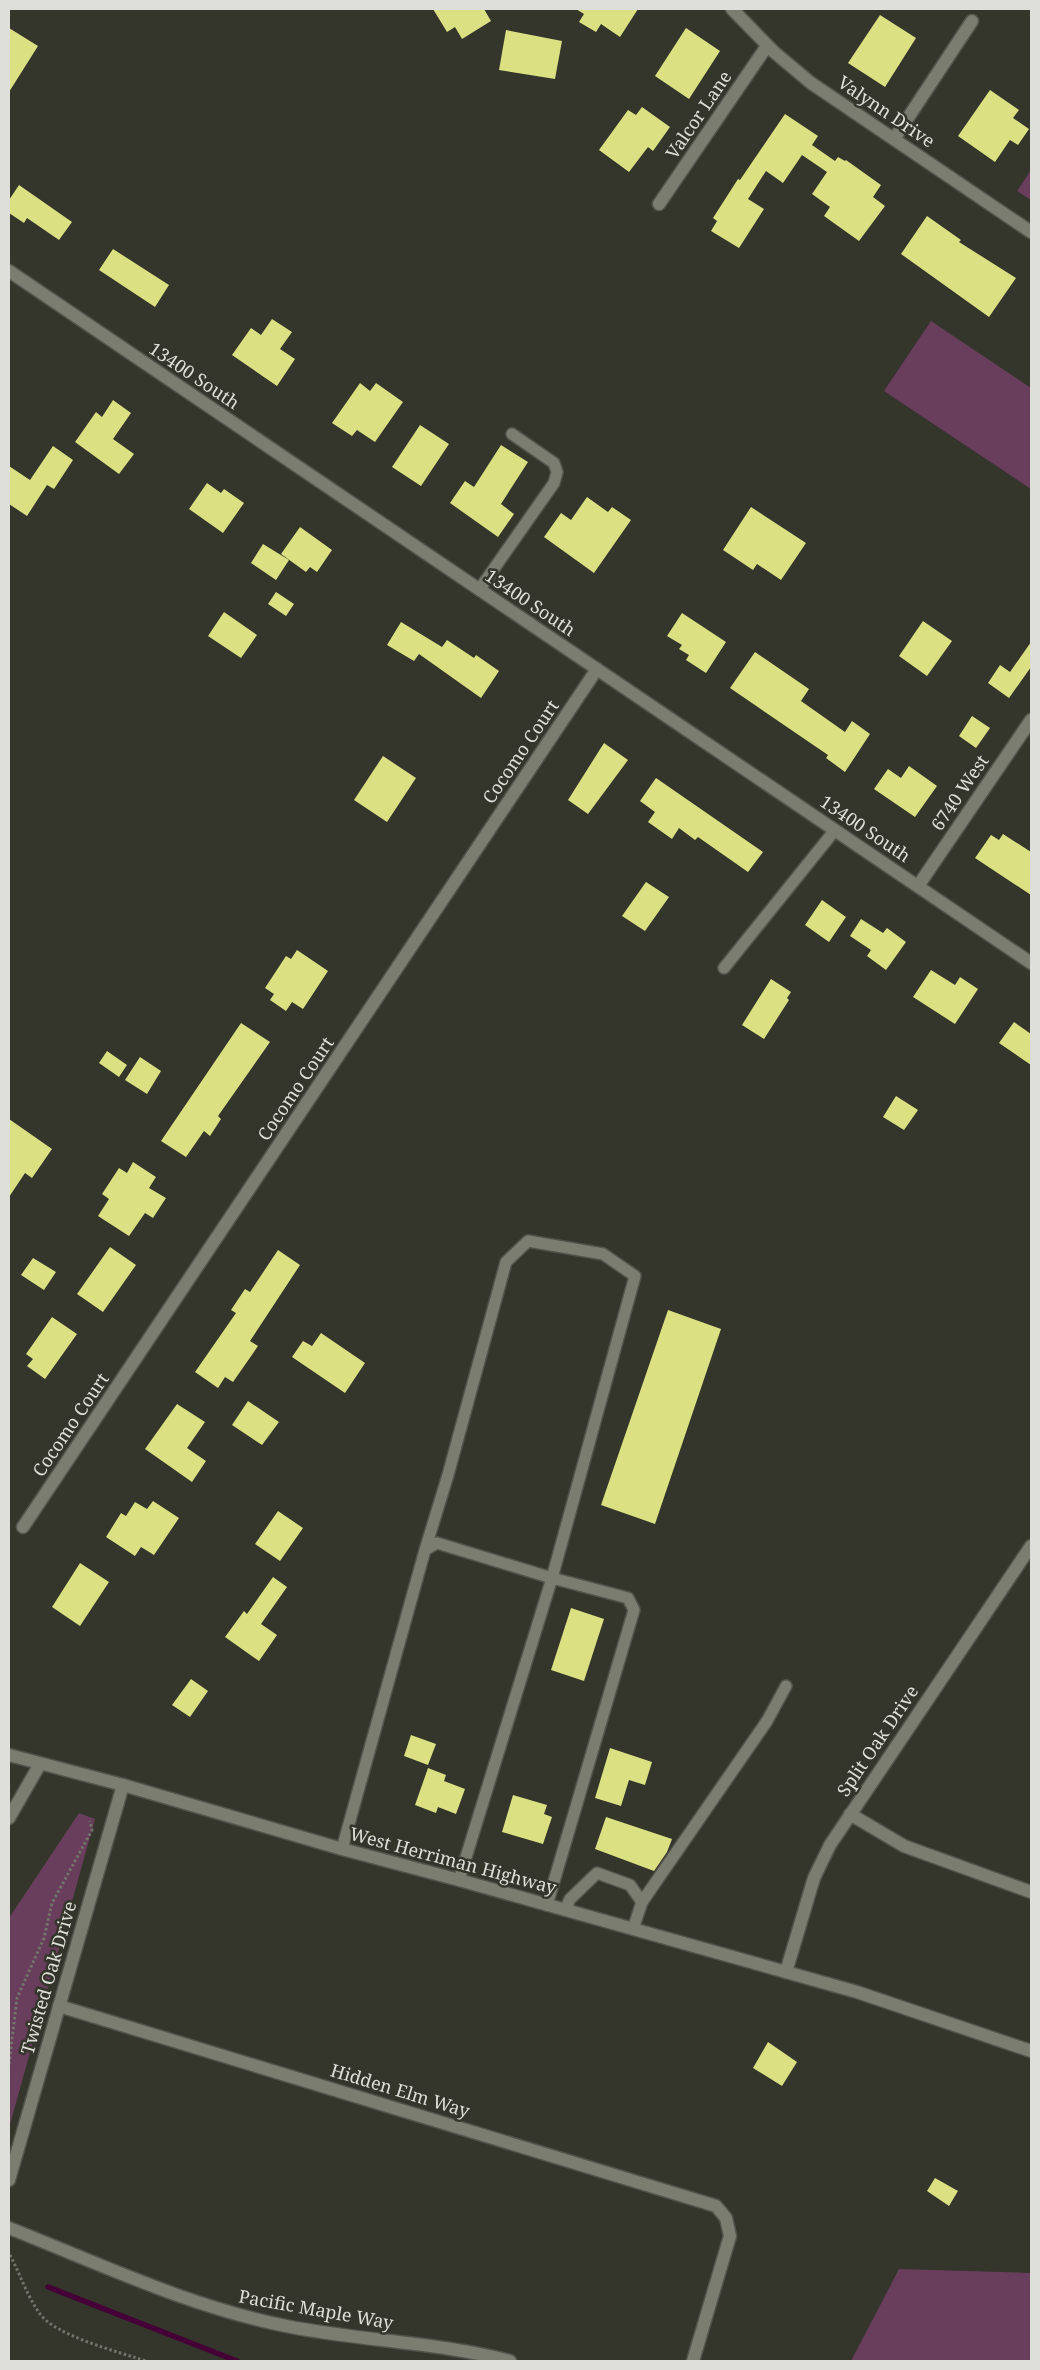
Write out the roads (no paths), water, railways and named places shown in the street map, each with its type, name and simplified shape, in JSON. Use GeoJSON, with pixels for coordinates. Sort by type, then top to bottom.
{"type":"FeatureCollection","features":[{"type":"Feature","properties":{"kind":"street","name":"Valynn Drive"},"geometry":{"type":"LineString","coordinates":[[732,9],[767,46],[811,84],[1031,232]]}},
{"type":"Feature","properties":{"kind":"street"},"geometry":{"type":"LineString","coordinates":[[894,139],[972,20]]}},
{"type":"Feature","properties":{"kind":"street","name":"Valcor Lane"},"geometry":{"type":"LineString","coordinates":[[659,204],[767,46]]}},
{"type":"Feature","properties":{"kind":"street","name":"13400 South"},"geometry":{"type":"LineString","coordinates":[[9,272],[1031,963]]}},
{"type":"Feature","properties":{"kind":"street","name":"Cocomo Court"},"geometry":{"type":"LineString","coordinates":[[23,1527],[597,669]]}},
{"type":"Feature","properties":{"kind":"street","name":"6740 West"},"geometry":{"type":"LineString","coordinates":[[918,886],[1031,720]]}},
{"type":"Feature","properties":{"kind":"street","name":"Split Oak Drive"},"geometry":{"type":"LineString","coordinates":[[786,1972],[814,1878],[830,1845],[1031,1546]]}},
{"type":"Feature","properties":{"kind":"street","name":"West Herriman Highway"},"geometry":{"type":"LineString","coordinates":[[9,1755],[123,1785],[342,1849],[857,1992],[1031,2051]]}},
{"type":"Feature","properties":{"kind":"street"},"geometry":{"type":"LineString","coordinates":[[9,1818],[40,1764]]}},
{"type":"Feature","properties":{"kind":"street","name":"Twisted Oak Drive"},"geometry":{"type":"LineString","coordinates":[[9,2180],[123,1785]]}},
{"type":"Feature","properties":{"kind":"street"},"geometry":{"type":"LineString","coordinates":[[850,1814],[904,1846],[1031,1892]]}},
{"type":"Feature","properties":{"kind":"street","name":"Hidden Elm Way"},"geometry":{"type":"LineString","coordinates":[[59,2006],[716,2206],[730,2226],[728,2245],[693,2361]]}},
{"type":"Feature","properties":{"kind":"street","name":"Pacific Maple Way"},"geometry":{"type":"LineString","coordinates":[[9,2228],[168,2291],[242,2316],[294,2328],[470,2353],[510,2361]]}},
{"type":"Feature","properties":{"kind":"lane"},"geometry":{"type":"LineString","coordinates":[[480,590],[554,483],[557,472],[554,463],[512,434]]}},
{"type":"Feature","properties":{"kind":"lane"},"geometry":{"type":"LineString","coordinates":[[724,968],[835,830]]}},
{"type":"Feature","properties":{"kind":"lane"},"geometry":{"type":"LineString","coordinates":[[342,1849],[506,1262],[528,1241],[603,1254],[635,1276],[552,1578],[459,1880]]}},
{"type":"Feature","properties":{"kind":"lane"},"geometry":{"type":"LineString","coordinates":[[425,1550],[437,1543],[552,1578],[628,1598],[634,1610],[546,1905]]}},
{"type":"Feature","properties":{"kind":"lane"},"geometry":{"type":"LineString","coordinates":[[633,1929],[642,1902],[767,1721],[786,1686]]}},
{"type":"Feature","properties":{"kind":"lane"},"geometry":{"type":"LineString","coordinates":[[565,1910],[570,1899],[597,1873],[630,1886],[642,1902]]}},
{"type":"Feature","properties":{"kind":"waterway"},"geometry":{"type":"LineString","coordinates":[[48,2287],[237,2361]]}}]}
